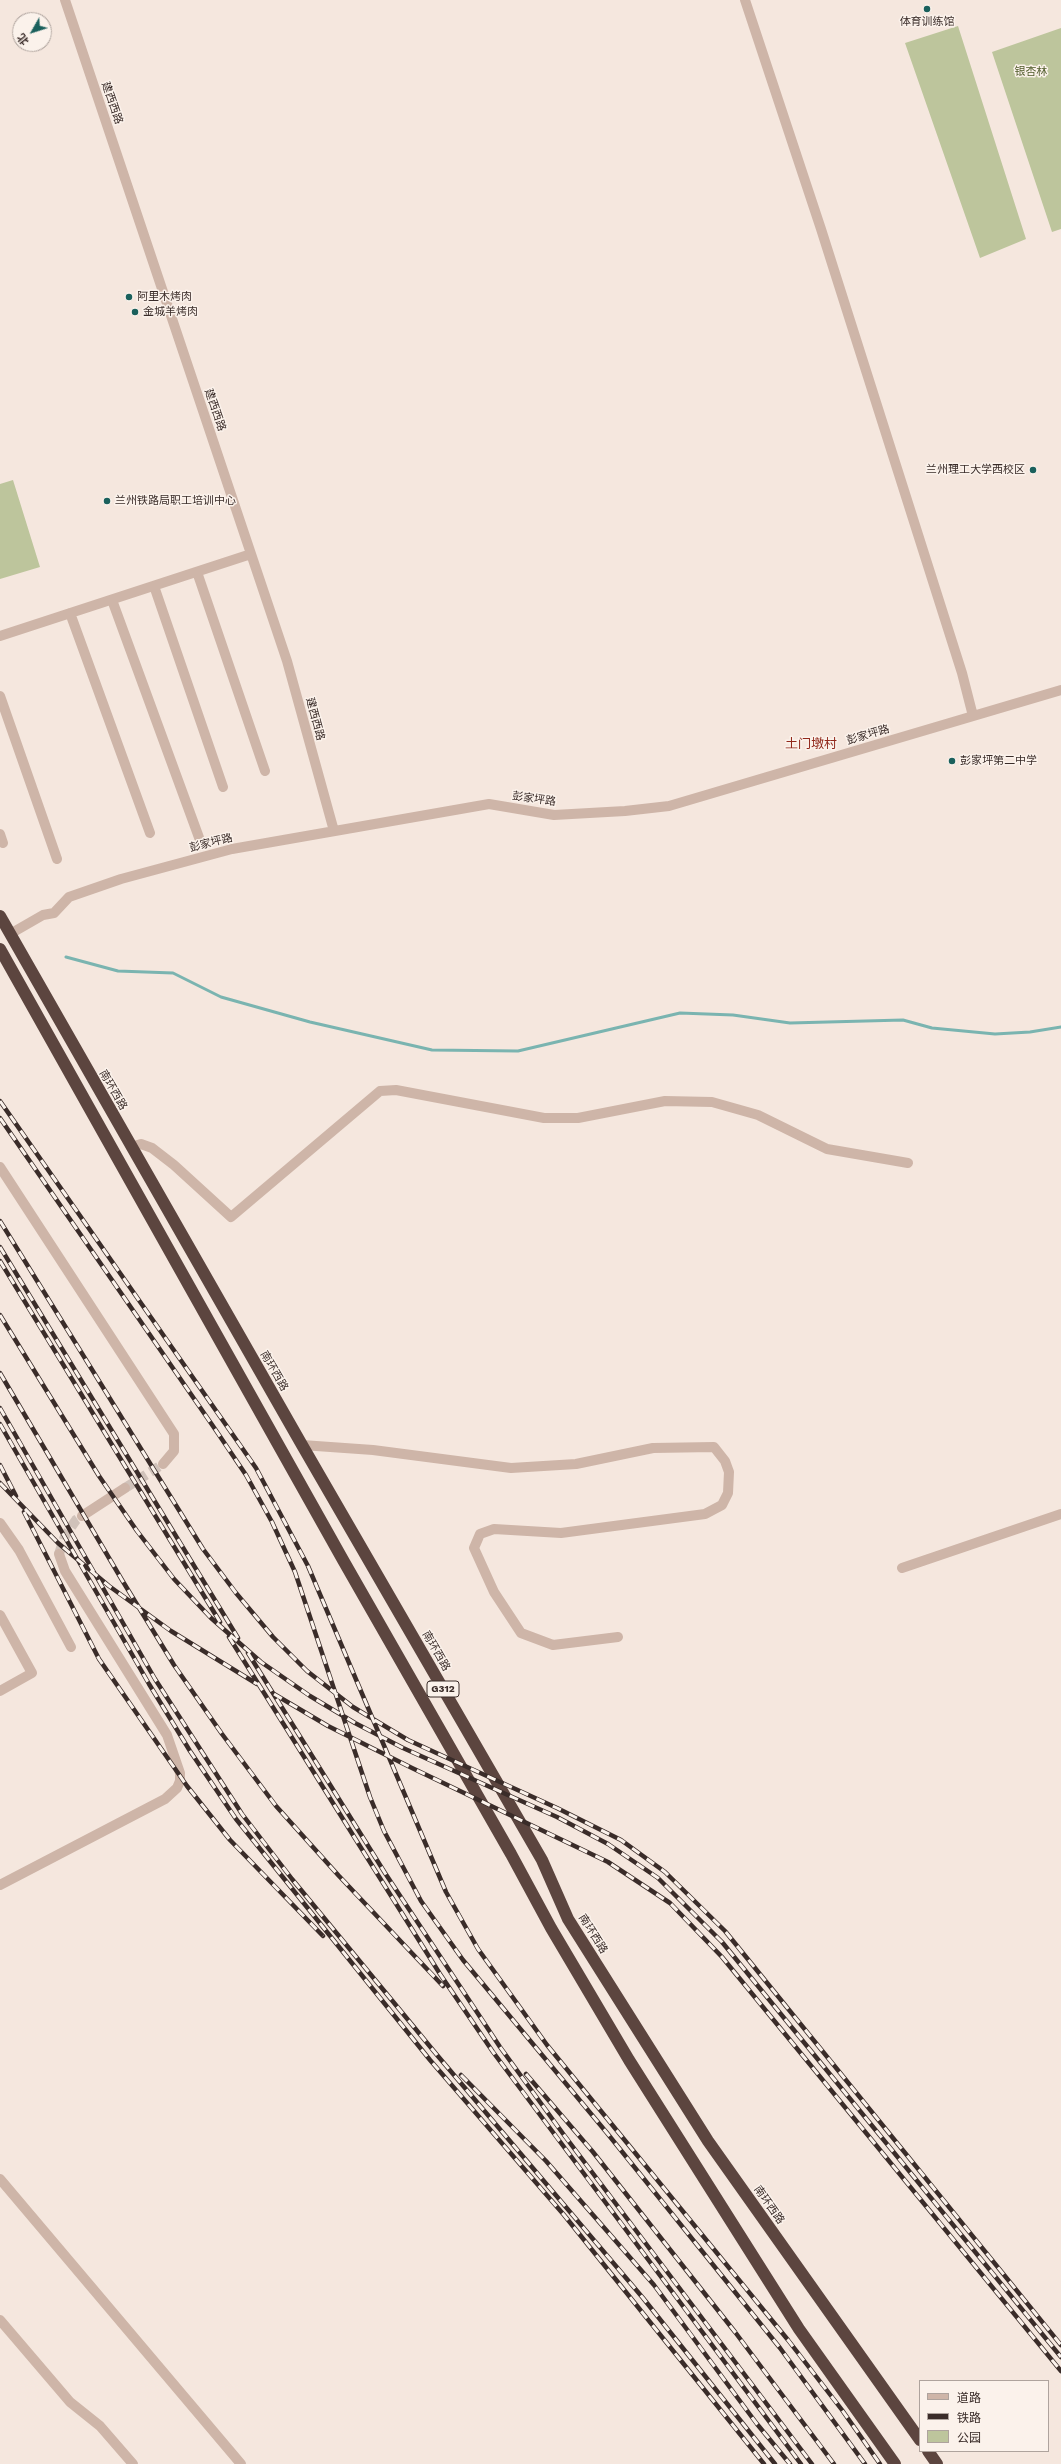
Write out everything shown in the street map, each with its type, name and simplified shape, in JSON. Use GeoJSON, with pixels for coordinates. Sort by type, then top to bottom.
{"type":"FeatureCollection","features":[{"type":"Feature","properties":{"kind":"highway","name":"南环西路"},"geometry":{"type":"LineString","coordinates":[[0,916],[302,1445],[542,1860],[568,1919],[708,2141],[919,2439]]}},
{"type":"Feature","properties":{"kind":"highway","name":"G312"},"geometry":{"type":"LineString","coordinates":[[0,949],[343,1560],[625,2054],[799,2329],[895,2464]]}},
{"type":"Feature","properties":{"kind":"highway"},"geometry":{"type":"LineString","coordinates":[[929,2452],[937,2464]]}},
{"type":"Feature","properties":{"kind":"street","name":"建西西路"},"geometry":{"type":"LineString","coordinates":[[65,0],[287,661],[334,831]]}},
{"type":"Feature","properties":{"kind":"street"},"geometry":{"type":"LineString","coordinates":[[745,0],[822,229],[962,673],[973,716]]}},
{"type":"Feature","properties":{"kind":"street"},"geometry":{"type":"LineString","coordinates":[[0,636],[251,554]]}},
{"type":"Feature","properties":{"kind":"street"},"geometry":{"type":"LineString","coordinates":[[197,572],[265,771]]}},
{"type":"Feature","properties":{"kind":"street"},"geometry":{"type":"LineString","coordinates":[[154,586],[223,787]]}},
{"type":"Feature","properties":{"kind":"street"},"geometry":{"type":"LineString","coordinates":[[112,600],[201,843]]}},
{"type":"Feature","properties":{"kind":"street"},"geometry":{"type":"LineString","coordinates":[[70,613],[150,833]]}},
{"type":"Feature","properties":{"kind":"street","name":"彭家坪路"},"geometry":{"type":"LineString","coordinates":[[10,934],[44,915],[54,913],[69,897],[121,879],[232,849],[489,804],[554,815],[625,811],[669,806],[1061,690]]}},
{"type":"Feature","properties":{"kind":"street"},"geometry":{"type":"LineString","coordinates":[[0,696],[57,859]]}},
{"type":"Feature","properties":{"kind":"street"},"geometry":{"type":"LineString","coordinates":[[131,1147],[141,1144],[152,1148],[174,1165],[231,1217],[380,1091],[396,1090],[544,1118],[578,1118],[665,1101],[712,1102],[758,1115],[827,1149],[908,1163]]}},
{"type":"Feature","properties":{"kind":"street"},"geometry":{"type":"LineString","coordinates":[[0,1167],[174,1434],[174,1451],[163,1464]]}},
{"type":"Feature","properties":{"kind":"street"},"geometry":{"type":"LineString","coordinates":[[302,1445],[373,1450],[511,1468],[576,1464],[652,1448],[714,1446],[725,1461],[729,1472],[728,1493],[722,1505],[705,1514],[561,1532],[494,1529],[480,1534],[474,1548],[494,1592],[521,1633],[553,1645],[618,1636]]}},
{"type":"Feature","properties":{"kind":"street"},"geometry":{"type":"LineString","coordinates":[[82,1516],[125,1488]]}},
{"type":"Feature","properties":{"kind":"street"},"geometry":{"type":"LineString","coordinates":[[902,1568],[1061,1514]]}},
{"type":"Feature","properties":{"kind":"street"},"geometry":{"type":"LineString","coordinates":[[0,1523],[19,1550],[71,1647]]}},
{"type":"Feature","properties":{"kind":"street"},"geometry":{"type":"LineString","coordinates":[[0,1885],[165,1799],[177,1788],[180,1781],[180,1773],[167,1735],[65,1571],[59,1554]]}},
{"type":"Feature","properties":{"kind":"street"},"geometry":{"type":"LineString","coordinates":[[0,1615],[32,1673],[0,1691]]}},
{"type":"Feature","properties":{"kind":"street"},"geometry":{"type":"LineString","coordinates":[[0,2179],[241,2464]]}},
{"type":"Feature","properties":{"kind":"street"},"geometry":{"type":"LineString","coordinates":[[0,2320],[70,2402],[100,2426],[133,2464]]}},
{"type":"Feature","properties":{"kind":"green space"},"geometry":{"type":"Polygon","coordinates":[[[958,26],[1026,239],[980,258],[905,43],[958,26]]]}},
{"type":"Feature","properties":{"kind":"green space","name":"银杏林"},"geometry":{"type":"Polygon","coordinates":[[[1061,28],[1061,229],[1052,232],[992,52],[1061,28]]]}},
{"type":"Feature","properties":{"kind":"green space"},"geometry":{"type":"Polygon","coordinates":[[[13,480],[40,567],[0,579],[0,484],[13,480]]]}},
{"type":"Feature","properties":{"kind":"waterway"},"geometry":{"type":"LineString","coordinates":[[66,957],[118,971],[173,973],[221,997],[310,1022],[432,1050],[518,1051],[680,1013],[733,1015],[790,1023],[903,1020],[932,1028],[995,1034],[1030,1032],[1061,1027]]}},
{"type":"Feature","properties":{"kind":"tunnel"},"geometry":{"type":"LineString","coordinates":[[125,1488],[163,1464]]}},
{"type":"Feature","properties":{"kind":"tunnel"},"geometry":{"type":"LineString","coordinates":[[59,1554],[65,1536],[76,1520],[82,1516]]}},
{"type":"Feature","properties":{"kind":"railway"},"geometry":{"type":"LineString","coordinates":[[0,1101],[256,1468],[308,1566],[446,1892],[478,1949],[547,2045],[788,2340],[842,2410],[880,2464]]}},
{"type":"Feature","properties":{"kind":"railway"},"geometry":{"type":"LineString","coordinates":[[0,1118],[246,1475],[272,1522],[295,1572],[370,1797],[384,1831],[421,1901],[463,1960],[607,2133],[780,2348],[865,2464]]}},
{"type":"Feature","properties":{"kind":"railway"},"geometry":{"type":"LineString","coordinates":[[0,1221],[203,1549],[236,1593],[273,1637],[307,1671],[353,1707],[408,1740],[557,1808],[621,1840],[665,1872],[725,1931],[1061,2345]]}},
{"type":"Feature","properties":{"kind":"railway"},"geometry":{"type":"LineString","coordinates":[[0,1247],[238,1638]]}},
{"type":"Feature","properties":{"kind":"railway"},"geometry":{"type":"LineString","coordinates":[[0,1261],[220,1622]]}},
{"type":"Feature","properties":{"kind":"railway"},"geometry":{"type":"LineString","coordinates":[[0,1315],[99,1476],[137,1531],[174,1579],[211,1618],[261,1662],[310,1696],[355,1723],[403,1748],[557,1817],[608,1844],[658,1878],[722,1942],[1061,2357]]}},
{"type":"Feature","properties":{"kind":"railway"},"geometry":{"type":"LineString","coordinates":[[0,1373],[174,1665],[222,1734],[276,1806],[339,1876],[443,1986]]}},
{"type":"Feature","properties":{"kind":"railway"},"geometry":{"type":"LineString","coordinates":[[0,1408],[155,1679],[242,1814],[292,1879],[437,2055],[643,2298],[775,2464]]}},
{"type":"Feature","properties":{"kind":"railway"},"geometry":{"type":"LineString","coordinates":[[0,1424],[149,1684],[190,1751],[236,1819],[430,2060],[564,2215],[764,2464]]}},
{"type":"Feature","properties":{"kind":"railway"},"geometry":{"type":"LineString","coordinates":[[0,1465],[16,1496]]}},
{"type":"Feature","properties":{"kind":"railway"},"geometry":{"type":"LineString","coordinates":[[0,1483],[58,1543],[109,1586],[171,1631],[257,1684]]}},
{"type":"Feature","properties":{"kind":"railway"},"geometry":{"type":"LineString","coordinates":[[24,1512],[99,1659],[187,1786],[230,1840],[323,1936]]}},
{"type":"Feature","properties":{"kind":"railway"},"geometry":{"type":"LineString","coordinates":[[229,1637],[440,1974],[493,2052],[801,2464]]}},
{"type":"Feature","properties":{"kind":"railway"},"geometry":{"type":"LineString","coordinates":[[248,1653],[385,1873],[500,2047],[564,2135],[812,2464]]}},
{"type":"Feature","properties":{"kind":"railway"},"geometry":{"type":"LineString","coordinates":[[274,1694],[328,1726],[608,1862],[670,1903],[722,1957],[1061,2371]]}},
{"type":"Feature","properties":{"kind":"railway"},"geometry":{"type":"LineString","coordinates":[[526,2074],[593,2152],[735,2332],[834,2464]]}},
{"type":"Feature","properties":{"kind":"railway"},"geometry":{"type":"LineString","coordinates":[[461,2075],[546,2161],[654,2285],[757,2424],[790,2464]]}},
{"type":"Feature","properties":{"kind":"place","name":"体育训练馆"},"geometry":{"type":"Point","coordinates":[927,9]}},
{"type":"Feature","properties":{"kind":"place","name":"阿里木烤肉"},"geometry":{"type":"Point","coordinates":[129,297]}},
{"type":"Feature","properties":{"kind":"place","name":"金城羊烤肉"},"geometry":{"type":"Point","coordinates":[135,312]}},
{"type":"Feature","properties":{"kind":"place","name":"兰州理工大学西校区"},"geometry":{"type":"Point","coordinates":[1033,470]}},
{"type":"Feature","properties":{"kind":"place","name":"兰州铁路局职工培训中心"},"geometry":{"type":"Point","coordinates":[107,501]}},
{"type":"Feature","properties":{"kind":"place","name":"彭家坪第二中学"},"geometry":{"type":"Point","coordinates":[952,761]}},
{"type":"Feature","properties":{"kind":"district","name":"土门墩村"},"geometry":{"type":"Point","coordinates":[811,744]}}]}
